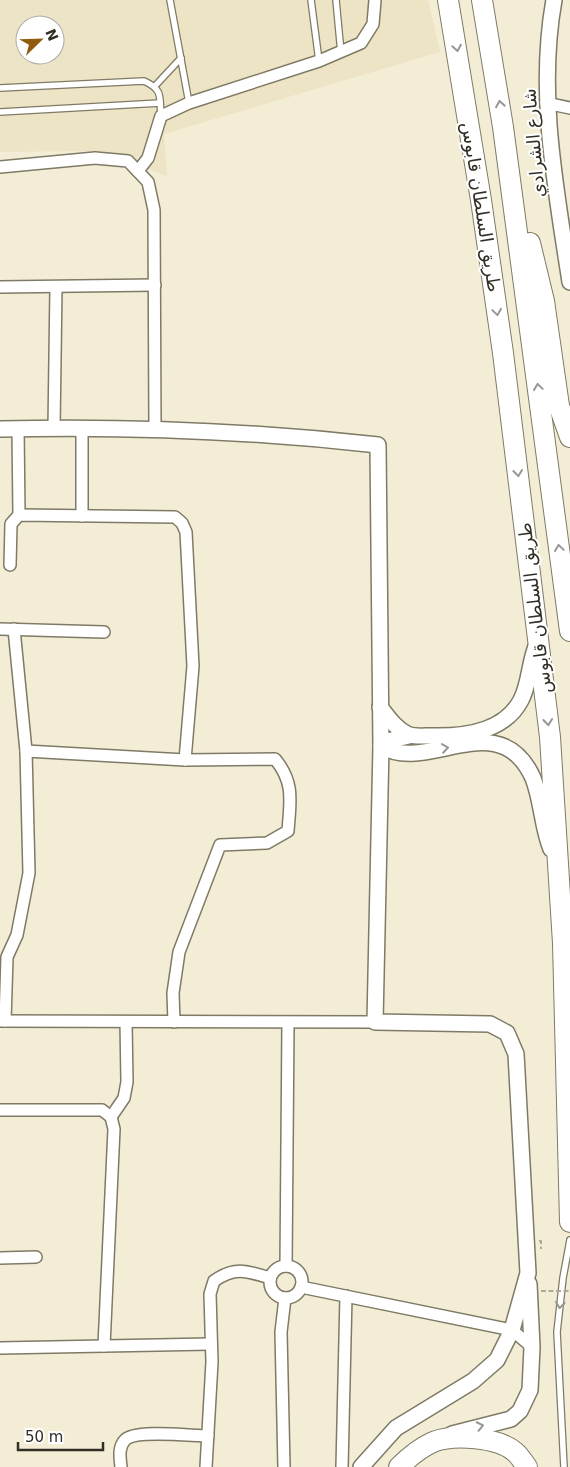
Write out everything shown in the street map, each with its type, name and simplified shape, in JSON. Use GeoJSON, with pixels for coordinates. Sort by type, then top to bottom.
{"type":"FeatureCollection","features":[{"type":"Feature","properties":{"kind":"highway","name":"طريق السلطان قابوس"},"geometry":{"type":"LineString","coordinates":[[448,0],[481,200],[539,638],[550,737],[563,944],[570,1222]]}},
{"type":"Feature","properties":{"kind":"highway","name":"طريق السلطان قابوس"},"geometry":{"type":"LineString","coordinates":[[482,0],[504,127],[570,631]]}},
{"type":"Feature","properties":{"kind":"highway"},"geometry":{"type":"LineString","coordinates":[[504,127],[544,301],[560,406],[569,432]]}},
{"type":"Feature","properties":{"kind":"highway"},"geometry":{"type":"LineString","coordinates":[[405,1461],[434,1442],[461,1438],[494,1440],[515,1452],[527,1467]]}},
{"type":"Feature","properties":{"kind":"street"},"geometry":{"type":"LineString","coordinates":[[138,171],[148,158],[162,116],[189,104],[341,53],[361,43],[373,24],[374,0]]}},
{"type":"Feature","properties":{"kind":"street","name":"شارع الشرادي"},"geometry":{"type":"LineString","coordinates":[[554,0],[551,17],[546,103],[566,234],[570,282]]}},
{"type":"Feature","properties":{"kind":"street"},"geometry":{"type":"LineString","coordinates":[[546,103],[570,108]]}},
{"type":"Feature","properties":{"kind":"street"},"geometry":{"type":"LineString","coordinates":[[0,167],[95,158],[128,161],[148,182],[154,210],[155,430]]}},
{"type":"Feature","properties":{"kind":"street"},"geometry":{"type":"LineString","coordinates":[[0,286],[154,285]]}},
{"type":"Feature","properties":{"kind":"street"},"geometry":{"type":"LineString","coordinates":[[54,428],[56,287]]}},
{"type":"Feature","properties":{"kind":"street"},"geometry":{"type":"LineString","coordinates":[[18,428],[19,516]]}},
{"type":"Feature","properties":{"kind":"street"},"geometry":{"type":"LineString","coordinates":[[82,428],[82,516]]}},
{"type":"Feature","properties":{"kind":"street"},"geometry":{"type":"LineString","coordinates":[[0,429],[82,428],[290,435],[378,445],[381,746],[375,1022]]}},
{"type":"Feature","properties":{"kind":"street"},"geometry":{"type":"LineString","coordinates":[[10,565],[11,524],[19,516],[175,518],[182,523],[186,532],[193,666],[185,760]]}},
{"type":"Feature","properties":{"kind":"street"},"geometry":{"type":"LineString","coordinates":[[0,629],[104,632]]}},
{"type":"Feature","properties":{"kind":"street"},"geometry":{"type":"LineString","coordinates":[[14,629],[26,751],[29,873],[17,935],[7,957],[3,1021],[490,1024],[507,1033],[516,1054],[532,1347],[530,1390],[520,1411],[510,1419],[480,1425],[434,1442]]}},
{"type":"Feature","properties":{"kind":"street"},"geometry":{"type":"LineString","coordinates":[[381,746],[387,741],[409,736],[441,736],[477,732],[502,721],[521,700],[528,681],[532,656],[539,638]]}},
{"type":"Feature","properties":{"kind":"street"},"geometry":{"type":"LineString","coordinates":[[380,707],[396,727],[409,736]]}},
{"type":"Feature","properties":{"kind":"street"},"geometry":{"type":"LineString","coordinates":[[381,746],[388,751],[410,754],[482,743],[504,747],[517,756],[532,778],[549,844],[558,867]]}},
{"type":"Feature","properties":{"kind":"street"},"geometry":{"type":"LineString","coordinates":[[26,751],[185,760],[275,759],[285,771],[291,794],[288,831],[267,843],[220,845],[179,952],[173,993],[174,1022]]}},
{"type":"Feature","properties":{"kind":"street"},"geometry":{"type":"LineString","coordinates":[[380,780],[393,763],[410,754]]}},
{"type":"Feature","properties":{"kind":"street"},"geometry":{"type":"LineString","coordinates":[[111,1117],[124,1098],[127,1082],[126,1022]]}},
{"type":"Feature","properties":{"kind":"street"},"geometry":{"type":"LineString","coordinates":[[286,1266],[288,1023]]}},
{"type":"Feature","properties":{"kind":"street"},"geometry":{"type":"LineString","coordinates":[[0,1110],[102,1110],[111,1117],[114,1129],[104,1346]]}},
{"type":"Feature","properties":{"kind":"street"},"geometry":{"type":"LineString","coordinates":[[0,1258],[36,1257]]}},
{"type":"Feature","properties":{"kind":"street"},"geometry":{"type":"LineString","coordinates":[[286,1266],[297,1270],[302,1281],[301,1287],[292,1297],[284,1298],[273,1291],[270,1278],[276,1269],[286,1266]]}},
{"type":"Feature","properties":{"kind":"street"},"geometry":{"type":"LineString","coordinates":[[206,1467],[212,1362],[210,1294],[214,1281],[233,1271],[247,1271],[270,1278]]}},
{"type":"Feature","properties":{"kind":"street"},"geometry":{"type":"LineString","coordinates":[[361,1467],[396,1428],[474,1381],[497,1360],[512,1330],[528,1272]]}},
{"type":"Feature","properties":{"kind":"street"},"geometry":{"type":"LineString","coordinates":[[301,1287],[512,1330],[532,1347]]}},
{"type":"Feature","properties":{"kind":"street"},"geometry":{"type":"LineString","coordinates":[[342,1467],[346,1296]]}},
{"type":"Feature","properties":{"kind":"street"},"geometry":{"type":"LineString","coordinates":[[284,1298],[280,1332],[284,1467]]}},
{"type":"Feature","properties":{"kind":"street"},"geometry":{"type":"LineString","coordinates":[[0,1348],[210,1344]]}},
{"type":"Feature","properties":{"kind":"street"},"geometry":{"type":"LineString","coordinates":[[121,1467],[120,1449],[126,1439],[137,1434],[208,1436]]}},
{"type":"Feature","properties":{"kind":"lane"},"geometry":{"type":"LineString","coordinates":[[170,0],[189,104]]}},
{"type":"Feature","properties":{"kind":"lane"},"geometry":{"type":"LineString","coordinates":[[311,0],[319,61]]}},
{"type":"Feature","properties":{"kind":"lane"},"geometry":{"type":"LineString","coordinates":[[336,0],[341,53]]}},
{"type":"Feature","properties":{"kind":"lane"},"geometry":{"type":"LineString","coordinates":[[155,86],[181,58]]}},
{"type":"Feature","properties":{"kind":"lane"},"geometry":{"type":"LineString","coordinates":[[0,88],[144,81],[155,86],[160,91],[162,116]]}},
{"type":"Feature","properties":{"kind":"lane"},"geometry":{"type":"LineString","coordinates":[[0,112],[160,103]]}},
{"type":"Feature","properties":{"kind":"lane"},"geometry":{"type":"LineString","coordinates":[[564,1467],[557,1332],[563,1278],[570,1240]]}},
{"type":"Feature","properties":{"kind":"path"},"geometry":{"type":"LineString","coordinates":[[541,1291],[570,1290]]}},
{"type":"Feature","properties":{"kind":"shaded area"},"geometry":{"type":"Polygon","coordinates":[[[0,0],[428,0],[440,52],[164,134],[167,176],[98,151],[0,152],[0,0]]]}}]}
